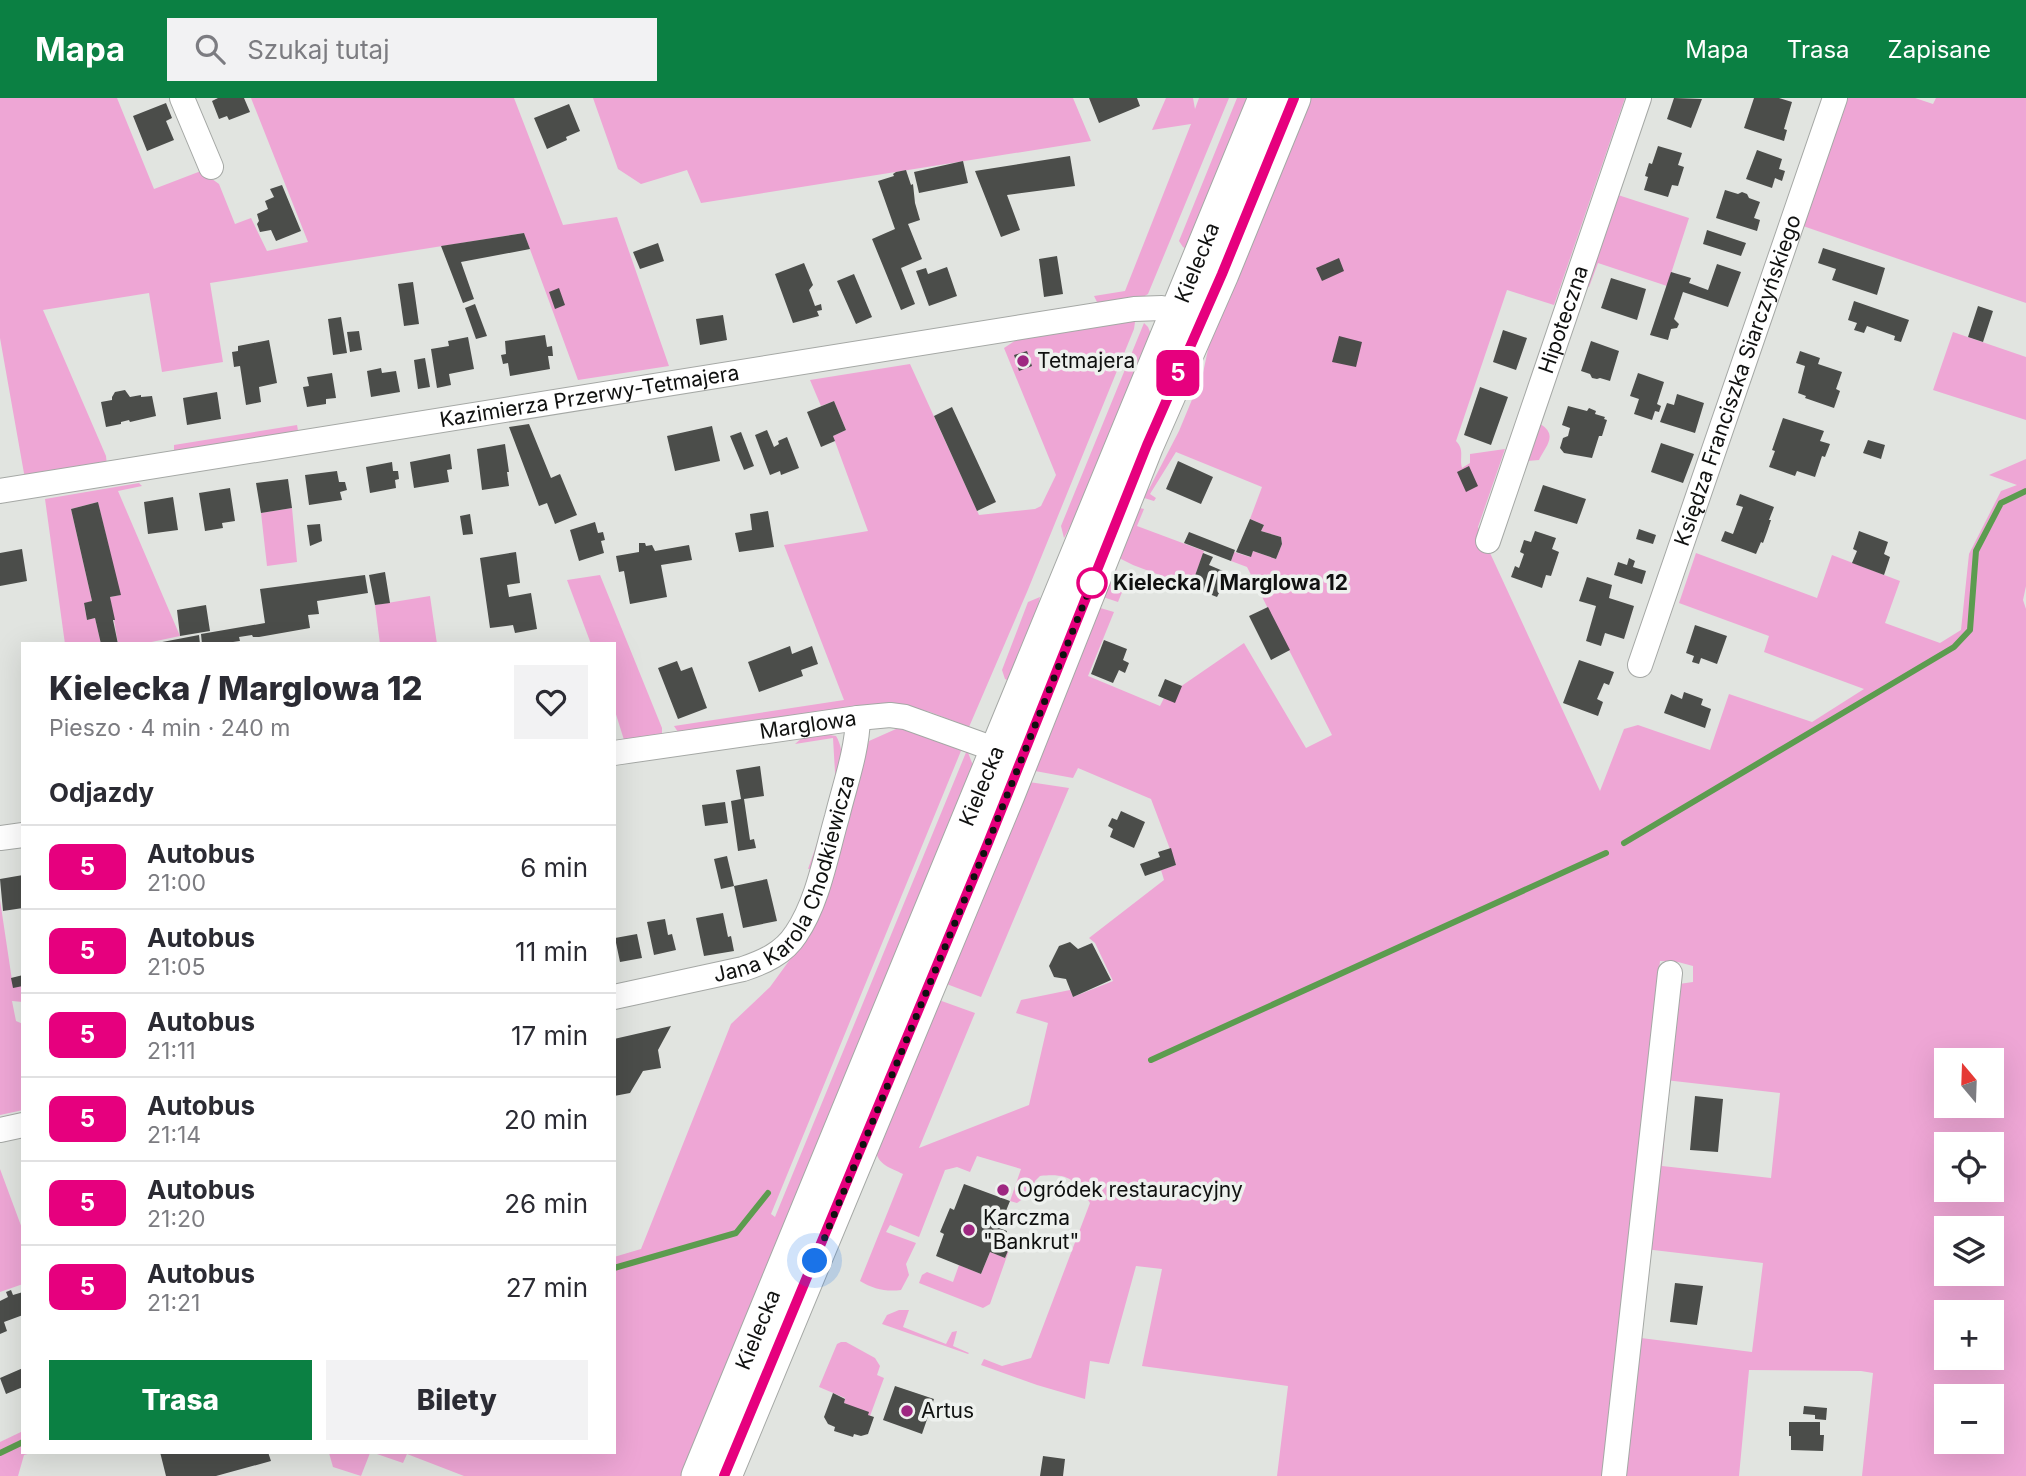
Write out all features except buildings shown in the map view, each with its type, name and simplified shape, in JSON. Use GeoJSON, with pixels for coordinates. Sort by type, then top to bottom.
{"type":"FeatureCollection","features":[{"type":"Feature","properties":{"kind":"main road","name":"Kielecka"},"geometry":{"type":"LineString","coordinates":[[698,1476],[1012,748],[1192,343],[1193,309],[1265,98]]}},
{"type":"Feature","properties":{"kind":"main road","name":"Kielecka"},"geometry":{"type":"LineString","coordinates":[[724,1476],[1008,794],[1012,748],[1193,309],[1294,98]]}},
{"type":"Feature","properties":{"kind":"street"},"geometry":{"type":"LineString","coordinates":[[181,98],[211,167]]}},
{"type":"Feature","properties":{"kind":"street","name":"Hipoteczna"},"geometry":{"type":"LineString","coordinates":[[1488,541],[1639,98]]}},
{"type":"Feature","properties":{"kind":"street","name":"Księdza Franciszka Siarczyńskiego"},"geometry":{"type":"LineString","coordinates":[[1640,664],[1835,98]]}},
{"type":"Feature","properties":{"kind":"street","name":"Kazimierza Przerwy-Tetmajera"},"geometry":{"type":"LineString","coordinates":[[0,491],[1134,309],[1193,309]]}},
{"type":"Feature","properties":{"kind":"street","name":"Marglowa"},"geometry":{"type":"LineString","coordinates":[[616,753],[890,715],[1012,748]]}},
{"type":"Feature","properties":{"kind":"street","name":"Jana Karola Chodkiewicza"},"geometry":{"type":"LineString","coordinates":[[616,997],[743,969],[761,962],[786,946],[797,933],[818,885],[855,751],[858,718]]}},
{"type":"Feature","properties":{"kind":"street"},"geometry":{"type":"LineString","coordinates":[[0,838],[21,835]]}},
{"type":"Feature","properties":{"kind":"street"},"geometry":{"type":"LineString","coordinates":[[1614,1476],[1670,973]]}},
{"type":"Feature","properties":{"kind":"street"},"geometry":{"type":"LineString","coordinates":[[0,1130],[21,1125]]}},
{"type":"Feature","properties":{"kind":"shaded area"},"geometry":{"type":"Polygon","coordinates":[[[0,98],[117,98],[154,189],[201,171],[219,184],[235,224],[251,218],[267,251],[308,242],[251,98],[514,98],[563,225],[617,217],[669,366],[578,380],[524,233],[210,283],[223,362],[162,372],[149,293],[43,310],[106,456],[107,466],[25,479],[0,338],[0,98]]]}},
{"type":"Feature","properties":{"kind":"shaded area"},"geometry":{"type":"Polygon","coordinates":[[[593,98],[1073,98],[1091,141],[701,203],[687,170],[641,184],[618,169],[593,98]]]}},
{"type":"Feature","properties":{"kind":"shaded area"},"geometry":{"type":"Polygon","coordinates":[[[1166,98],[1193,98],[1195,109],[1199,98],[1229,98],[1148,294],[1143,297],[1097,302],[1094,296],[1125,291],[1191,124],[1152,130],[1166,98]]]}},
{"type":"Feature","properties":{"kind":"shaded area"},"geometry":{"type":"Polygon","coordinates":[[[1237,98],[1254,98],[1191,252],[1179,241],[1237,98]]]}},
{"type":"Feature","properties":{"kind":"shaded area"},"geometry":{"type":"Polygon","coordinates":[[[1308,98],[1625,98],[1554,305],[1507,290],[1456,441],[1461,451],[1462,468],[1470,463],[1470,454],[1505,449],[1478,527],[1600,791],[1624,729],[1638,725],[1710,750],[1729,694],[1812,722],[1864,689],[1764,652],[1769,636],[1679,603],[1696,553],[1817,598],[1832,555],[1900,581],[1885,623],[1940,643],[1961,630],[1969,554],[2001,491],[2017,485],[1989,475],[2026,459],[2026,586],[2023,600],[2026,609],[2026,1476],[1862,1476],[1873,1373],[1749,1370],[1739,1476],[1620,1476],[1641,1338],[1752,1352],[1763,1263],[1645,1249],[1660,1120],[1666,1121],[1662,1166],[1771,1178],[1780,1093],[1665,1080],[1679,984],[1693,982],[1693,966],[1678,962],[1660,961],[1605,1476],[1277,1476],[1288,1386],[1142,1366],[1162,1269],[1136,1266],[1109,1364],[1090,1361],[1085,1399],[981,1365],[984,1359],[1002,1366],[1031,1358],[1090,1203],[1080,1189],[1065,1177],[1040,1176],[1031,1193],[1017,1203],[1010,1201],[1021,1169],[977,1156],[970,1172],[957,1167],[945,1170],[919,1237],[890,1225],[886,1232],[916,1243],[906,1264],[909,1275],[901,1290],[880,1289],[860,1281],[903,1174],[882,1163],[876,1151],[936,999],[975,1013],[919,1148],[1029,1105],[1048,1023],[1016,1013],[1021,1000],[1070,990],[1073,997],[1113,981],[1095,943],[1089,938],[1164,880],[1161,870],[1176,865],[1151,799],[1078,768],[1073,778],[1035,771],[1097,607],[1114,612],[1088,676],[1160,706],[1164,698],[1244,643],[1306,748],[1332,735],[1247,567],[1231,561],[1234,552],[1250,557],[1253,551],[1276,559],[1282,544],[1281,537],[1261,531],[1264,525],[1250,519],[1262,487],[1176,452],[1150,494],[1156,498],[1154,501],[1141,497],[1149,489],[1179,431],[1203,373],[1212,331],[1308,98]]]}},
{"type":"Feature","properties":{"kind":"shaded area"},"geometry":{"type":"Polygon","coordinates":[[[1848,98],[1915,98],[1933,104],[1936,98],[2026,98],[2026,303],[1803,226],[1848,98]]]}},
{"type":"Feature","properties":{"kind":"shaded area"},"geometry":{"type":"Polygon","coordinates":[[[1618,195],[1689,218],[1667,286],[1598,263],[1589,287],[1586,286],[1618,195]]]}},
{"type":"Feature","properties":{"kind":"shaded area"},"geometry":{"type":"Polygon","coordinates":[[[1129,320],[1135,322],[1134,329],[969,727],[906,706],[680,735],[674,726],[844,700],[784,545],[868,531],[833,436],[846,430],[834,401],[821,406],[810,380],[910,364],[979,515],[1035,509],[1041,506],[1056,475],[1004,348],[1019,338],[1129,320]]]}},
{"type":"Feature","properties":{"kind":"shaded area"},"geometry":{"type":"Polygon","coordinates":[[[1144,323],[1153,339],[1104,464],[1064,538],[1061,526],[1144,323]]]}},
{"type":"Feature","properties":{"kind":"shaded area"},"geometry":{"type":"Polygon","coordinates":[[[1953,332],[2026,357],[2026,420],[1933,390],[1953,332]]]}},
{"type":"Feature","properties":{"kind":"shaded area"},"geometry":{"type":"Polygon","coordinates":[[[1540,424],[1549,432],[1549,441],[1539,460],[1527,461],[1540,424]]]}},
{"type":"Feature","properties":{"kind":"shaded area"},"geometry":{"type":"Polygon","coordinates":[[[297,425],[299,436],[174,456],[174,445],[297,425]]]}},
{"type":"Feature","properties":{"kind":"shaded area"},"geometry":{"type":"Polygon","coordinates":[[[139,483],[142,486],[118,491],[180,636],[152,642],[118,642],[110,597],[120,595],[98,502],[71,509],[92,601],[84,604],[87,620],[95,618],[101,642],[65,642],[45,499],[139,483]]]}},
{"type":"Feature","properties":{"kind":"shaded area"},"geometry":{"type":"Polygon","coordinates":[[[292,508],[297,562],[267,566],[261,513],[292,508]]]}},
{"type":"Feature","properties":{"kind":"shaded area"},"geometry":{"type":"Polygon","coordinates":[[[1140,508],[1144,509],[1137,526],[1204,551],[1191,587],[1119,558],[1140,508]]]}},
{"type":"Feature","properties":{"kind":"shaded area"},"geometry":{"type":"Polygon","coordinates":[[[1113,569],[1129,575],[1118,602],[1103,597],[1113,569]]]}},
{"type":"Feature","properties":{"kind":"shaded area"},"geometry":{"type":"Polygon","coordinates":[[[600,575],[662,728],[662,735],[624,740],[616,714],[616,642],[590,642],[567,580],[600,575]]]}},
{"type":"Feature","properties":{"kind":"shaded area"},"geometry":{"type":"Polygon","coordinates":[[[430,596],[437,642],[380,642],[375,605],[430,596]]]}},
{"type":"Feature","properties":{"kind":"shaded area"},"geometry":{"type":"Polygon","coordinates":[[[1040,597],[1034,626],[1014,683],[1005,679],[1002,670],[1028,602],[1040,597]]]}},
{"type":"Feature","properties":{"kind":"shaded area"},"geometry":{"type":"Polygon","coordinates":[[[913,728],[963,746],[771,1214],[775,1217],[967,750],[974,768],[690,1476],[464,1476],[407,1454],[616,1454],[616,1256],[641,1249],[731,1024],[770,987],[802,943],[827,886],[869,741],[896,729],[913,728]]]}},
{"type":"Feature","properties":{"kind":"shaded area"},"geometry":{"type":"Polygon","coordinates":[[[817,733],[836,736],[841,749],[841,783],[816,868],[808,869],[836,789],[833,738],[795,744],[803,737],[817,733]]]}},
{"type":"Feature","properties":{"kind":"shaded area"},"geometry":{"type":"Polygon","coordinates":[[[1029,782],[1069,788],[981,997],[944,983],[1029,782]]]}},
{"type":"Feature","properties":{"kind":"shaded area"},"geometry":{"type":"Polygon","coordinates":[[[0,900],[13,987],[21,986],[21,1002],[12,1001],[16,1021],[21,1023],[21,1110],[0,1115],[0,900]]]}},
{"type":"Feature","properties":{"kind":"shaded area"},"geometry":{"type":"Polygon","coordinates":[[[0,1169],[21,1226],[21,1285],[0,1292],[0,1169]]]}},
{"type":"Feature","properties":{"kind":"shaded area"},"geometry":{"type":"Polygon","coordinates":[[[1013,1239],[990,1304],[983,1308],[919,1283],[922,1275],[927,1272],[953,1282],[959,1265],[981,1274],[990,1252],[1005,1258],[1013,1239]]]}},
{"type":"Feature","properties":{"kind":"shaded area"},"geometry":{"type":"Polygon","coordinates":[[[899,1310],[909,1310],[903,1327],[946,1344],[952,1332],[957,1331],[953,1346],[969,1353],[882,1324],[887,1315],[899,1310]]]}},
{"type":"Feature","properties":{"kind":"shaded area"},"geometry":{"type":"Polygon","coordinates":[[[846,1342],[875,1358],[880,1366],[877,1375],[884,1378],[870,1416],[844,1403],[845,1398],[819,1387],[837,1344],[846,1342]]]}},
{"type":"Feature","properties":{"kind":"shaded area"},"geometry":{"type":"Polygon","coordinates":[[[21,1432],[21,1454],[28,1454],[24,1455],[18,1476],[0,1476],[0,1442],[21,1432]]]}},
{"type":"Feature","properties":{"kind":"shaded area"},"geometry":{"type":"Polygon","coordinates":[[[330,1454],[370,1454],[361,1476],[333,1467],[330,1454]]]}},
{"type":"Feature","properties":{"kind":"shaded area"},"geometry":{"type":"Polygon","coordinates":[[[377,1454],[407,1454],[403,1463],[377,1454]]]}},
{"type":"Feature","properties":{"kind":"waterway"},"geometry":{"type":"LineString","coordinates":[[1624,843],[1954,647],[1970,630],[1976,551],[2001,503],[2026,491]]}},
{"type":"Feature","properties":{"kind":"waterway"},"geometry":{"type":"LineString","coordinates":[[1151,1060],[1606,853]]}},
{"type":"Feature","properties":{"kind":"waterway"},"geometry":{"type":"LineString","coordinates":[[616,1267],[736,1233],[768,1193]]}},
{"type":"Feature","properties":{"kind":"waterway"},"geometry":{"type":"LineString","coordinates":[[0,1453],[21,1443]]}},
{"type":"Feature","properties":{"kind":"bus line","name":"5"},"geometry":{"type":"LineString","coordinates":[[724,1476],[988,843],[1147,445],[1222,274],[1294,98]]}},
{"type":"Feature","properties":{"kind":"place","name":"Tetmajera"},"geometry":{"type":"Point","coordinates":[1023,361]}},
{"type":"Feature","properties":{"kind":"place","name":"Kielecka / Marglowa 12"},"geometry":{"type":"Point","coordinates":[1092,583]}},
{"type":"Feature","properties":{"kind":"place","name":"Ogródek restauracyjny"},"geometry":{"type":"Point","coordinates":[1003,1190]}},
{"type":"Feature","properties":{"kind":"place","name":"Karczma \"Bankrut\""},"geometry":{"type":"Point","coordinates":[969,1230]}},
{"type":"Feature","properties":{"kind":"place","name":"Artus"},"geometry":{"type":"Point","coordinates":[907,1411]}},
{"type":"Feature","properties":{"kind":"route"},"geometry":{"type":"LineString","coordinates":[[815,1261],[1094,578],[1092,583]]}}]}
